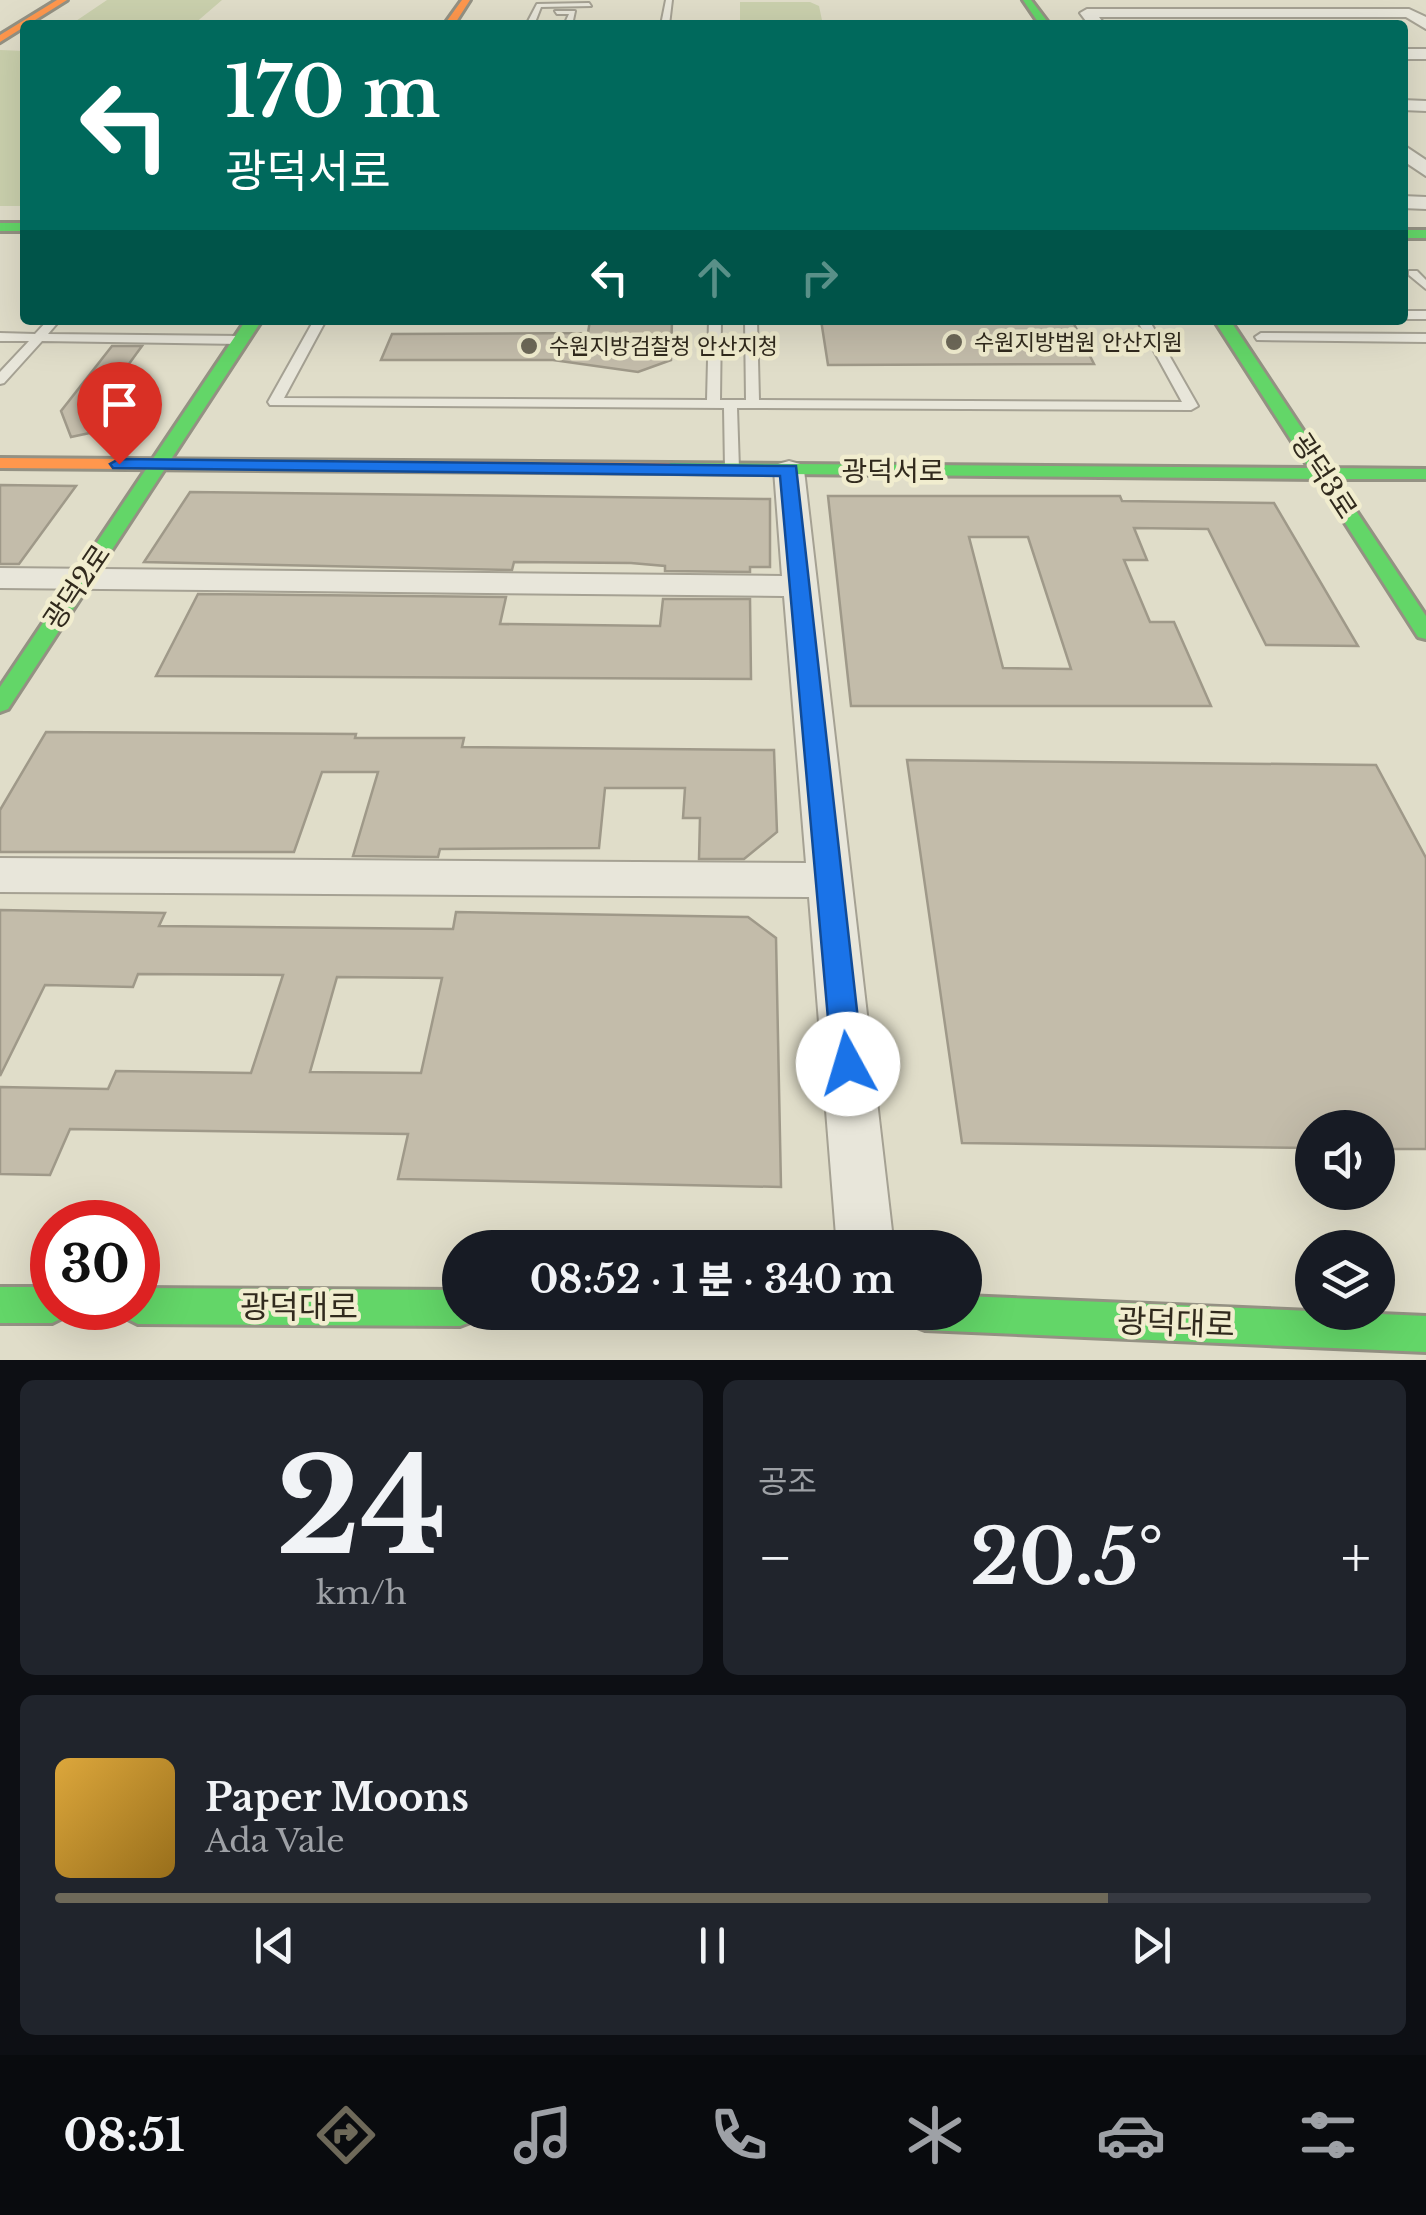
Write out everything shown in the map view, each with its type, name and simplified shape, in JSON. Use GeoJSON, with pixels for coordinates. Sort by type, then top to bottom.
{"type":"FeatureCollection","features":[{"type":"Feature","properties":{"kind":"street"},"geometry":{"type":"LineString","coordinates":[[0,23],[38,0]]}},
{"type":"Feature","properties":{"kind":"street"},"geometry":{"type":"LineString","coordinates":[[30,20],[63,0]]}},
{"type":"Feature","properties":{"kind":"street"},"geometry":{"type":"LineString","coordinates":[[1226,0],[1249,20]]}},
{"type":"Feature","properties":{"kind":"street"},"geometry":{"type":"LineString","coordinates":[[1162,12],[1170,20]]}},
{"type":"Feature","properties":{"kind":"street"},"geometry":{"type":"LineString","coordinates":[[1093,20],[1087,13],[1408,13],[1426,24]]}},
{"type":"Feature","properties":{"kind":"street"},"geometry":{"type":"LineString","coordinates":[[1408,143],[1425,168]]}},
{"type":"Feature","properties":{"kind":"street","name":"광덕3로"},"geometry":{"type":"LineString","coordinates":[[1225,325],[1426,632]]}},
{"type":"Feature","properties":{"kind":"street"},"geometry":{"type":"LineString","coordinates":[[1255,328],[1282,367]]}},
{"type":"Feature","properties":{"kind":"street","name":"광덕2로"},"geometry":{"type":"LineString","coordinates":[[0,704],[247,330]]}},
{"type":"Feature","properties":{"kind":"street","name":"광덕3로"},"geometry":{"type":"LineString","coordinates":[[1334,443],[1376,502]]}},
{"type":"Feature","properties":{"kind":"street","name":"광덕서로"},"geometry":{"type":"LineString","coordinates":[[0,463],[1426,474]]}},
{"type":"Feature","properties":{"kind":"street"},"geometry":{"type":"LineString","coordinates":[[789,470],[864,1230]]}},
{"type":"Feature","properties":{"kind":"street"},"geometry":{"type":"LineString","coordinates":[[0,578],[800,586]]}},
{"type":"Feature","properties":{"kind":"street"},"geometry":{"type":"LineString","coordinates":[[0,875],[829,880]]}},
{"type":"Feature","properties":{"kind":"street"},"geometry":{"type":"LineString","coordinates":[[0,1305],[30,1306]]}},
{"type":"Feature","properties":{"kind":"street","name":"광덕대로"},"geometry":{"type":"LineString","coordinates":[[160,1306],[442,1308]]}},
{"type":"Feature","properties":{"kind":"street","name":"광덕대로"},"geometry":{"type":"LineString","coordinates":[[982,1314],[1426,1334]]}},
{"type":"Feature","properties":{"kind":"lane"},"geometry":{"type":"LineString","coordinates":[[532,20],[539,5],[589,5]]}},
{"type":"Feature","properties":{"kind":"lane"},"geometry":{"type":"LineString","coordinates":[[536,12],[573,12],[570,20]]}},
{"type":"Feature","properties":{"kind":"lane"},"geometry":{"type":"LineString","coordinates":[[1413,273],[1426,286]]}},
{"type":"Feature","properties":{"kind":"lane"},"geometry":{"type":"LineString","coordinates":[[0,380],[50,325]]}},
{"type":"Feature","properties":{"kind":"lane"},"geometry":{"type":"LineString","coordinates":[[317,325],[275,402],[1191,406],[1146,325]]}},
{"type":"Feature","properties":{"kind":"lane"},"geometry":{"type":"LineString","coordinates":[[714,404],[715,325]]}},
{"type":"Feature","properties":{"kind":"lane"},"geometry":{"type":"LineString","coordinates":[[750,325],[753,404]]}},
{"type":"Feature","properties":{"kind":"lane"},"geometry":{"type":"LineString","coordinates":[[1255,328],[1418,338],[1426,357]]}},
{"type":"Feature","properties":{"kind":"lane"},"geometry":{"type":"LineString","coordinates":[[0,337],[247,330]]}},
{"type":"Feature","properties":{"kind":"lane"},"geometry":{"type":"LineString","coordinates":[[730,404],[732,468]]}},
{"type":"Feature","properties":{"kind":"green space"},"geometry":{"type":"Polygon","coordinates":[[[107,0],[222,0],[199,20],[77,20],[107,0]]]}},
{"type":"Feature","properties":{"kind":"green space"},"geometry":{"type":"Polygon","coordinates":[[[740,2],[810,2],[819,6],[822,20],[740,20],[740,2]]]}},
{"type":"Feature","properties":{"kind":"green space"},"geometry":{"type":"Polygon","coordinates":[[[0,50],[20,51],[20,206],[0,206],[0,50]]]}},
{"type":"Feature","properties":{"kind":"building","name":"수원지방검찰청 안산지청"},"geometry":{"type":"Polygon","coordinates":[[[589,325],[672,325],[671,360],[638,372],[553,360],[381,360],[392,334],[588,333],[589,325]]]}},
{"type":"Feature","properties":{"kind":"building","name":"수원지방법원 안산지원"},"geometry":{"type":"Polygon","coordinates":[[[822,325],[1074,325],[1094,364],[828,365],[822,325]]]}},
{"type":"Feature","properties":{"kind":"building"},"geometry":{"type":"Polygon","coordinates":[[[112,346],[142,346],[99,405],[108,429],[71,437],[61,411],[112,346]]]}},
{"type":"Feature","properties":{"kind":"building"},"geometry":{"type":"Polygon","coordinates":[[[0,485],[76,486],[19,564],[0,564],[0,485]]]}},
{"type":"Feature","properties":{"kind":"building"},"geometry":{"type":"Polygon","coordinates":[[[190,492],[770,499],[770,567],[750,567],[750,572],[665,571],[665,566],[631,563],[514,562],[512,570],[144,562],[190,492]]]}},
{"type":"Feature","properties":{"kind":"building"},"geometry":{"type":"Polygon","coordinates":[[[828,496],[1120,496],[1122,501],[1274,503],[1358,646],[1266,645],[1208,529],[1134,528],[1147,560],[1124,560],[1150,622],[1174,622],[1211,706],[851,706],[828,496]],[[969,537],[1003,668],[1071,669],[1028,537],[969,537]]]}},
{"type":"Feature","properties":{"kind":"building"},"geometry":{"type":"Polygon","coordinates":[[[198,594],[506,597],[500,624],[660,626],[663,599],[750,599],[751,679],[156,676],[198,594]]]}},
{"type":"Feature","properties":{"kind":"building"},"geometry":{"type":"Polygon","coordinates":[[[46,732],[356,734],[355,738],[464,738],[462,747],[774,750],[777,832],[744,859],[699,859],[700,818],[683,818],[685,788],[605,788],[599,848],[440,849],[438,857],[353,856],[378,772],[322,772],[294,852],[0,852],[0,810],[46,732]]]}},
{"type":"Feature","properties":{"kind":"building"},"geometry":{"type":"Polygon","coordinates":[[[907,760],[1376,765],[1426,858],[1426,1149],[1395,1149],[1395,1110],[1295,1110],[1295,1148],[962,1143],[907,760]]]}},
{"type":"Feature","properties":{"kind":"building"},"geometry":{"type":"Polygon","coordinates":[[[0,910],[165,913],[159,926],[453,929],[456,912],[748,917],[776,938],[781,1187],[398,1179],[408,1134],[70,1129],[50,1175],[0,1174],[0,1087],[108,1089],[116,1071],[251,1073],[283,975],[138,974],[133,987],[45,985],[0,1076],[0,910]],[[337,977],[310,1072],[421,1073],[442,978],[337,977]]]}},
{"type":"Feature","properties":{"kind":"traffic: fast"},"geometry":{"type":"LineString","coordinates":[[1027,0],[1041,20]]}},
{"type":"Feature","properties":{"kind":"traffic: fast"},"geometry":{"type":"LineString","coordinates":[[0,227],[20,227]]}},
{"type":"Feature","properties":{"kind":"traffic: fast"},"geometry":{"type":"LineString","coordinates":[[1408,234],[1426,234]]}},
{"type":"Feature","properties":{"kind":"traffic: fast"},"geometry":{"type":"LineString","coordinates":[[0,704],[251,325]]}},
{"type":"Feature","properties":{"kind":"traffic: fast"},"geometry":{"type":"LineString","coordinates":[[1225,325],[1426,632]]}},
{"type":"Feature","properties":{"kind":"traffic: fast"},"geometry":{"type":"LineString","coordinates":[[669,468],[1426,474]]}},
{"type":"Feature","properties":{"kind":"traffic: fast"},"geometry":{"type":"LineString","coordinates":[[0,1305],[30,1305]]}},
{"type":"Feature","properties":{"kind":"traffic: fast"},"geometry":{"type":"LineString","coordinates":[[160,1306],[442,1308]]}},
{"type":"Feature","properties":{"kind":"traffic: fast"},"geometry":{"type":"LineString","coordinates":[[982,1315],[1426,1334]]}},
{"type":"Feature","properties":{"kind":"traffic: slow"},"geometry":{"type":"LineString","coordinates":[[31,20],[63,0]]}},
{"type":"Feature","properties":{"kind":"traffic: slow"},"geometry":{"type":"LineString","coordinates":[[452,20],[466,0]]}},
{"type":"Feature","properties":{"kind":"traffic: slow"},"geometry":{"type":"LineString","coordinates":[[0,39],[20,27]]}},
{"type":"Feature","properties":{"kind":"traffic: slow"},"geometry":{"type":"LineString","coordinates":[[0,463],[669,468]]}},
{"type":"Feature","properties":{"kind":"place","name":"수원지방법원 안산지원"},"geometry":{"type":"Point","coordinates":[954,342]}},
{"type":"Feature","properties":{"kind":"place","name":"수원지방검찰청 안산지청"},"geometry":{"type":"Point","coordinates":[529,346]}},
{"type":"Feature","properties":{"kind":"route"},"geometry":{"type":"LineString","coordinates":[[119,464],[789,470],[848,1064]]}}]}
